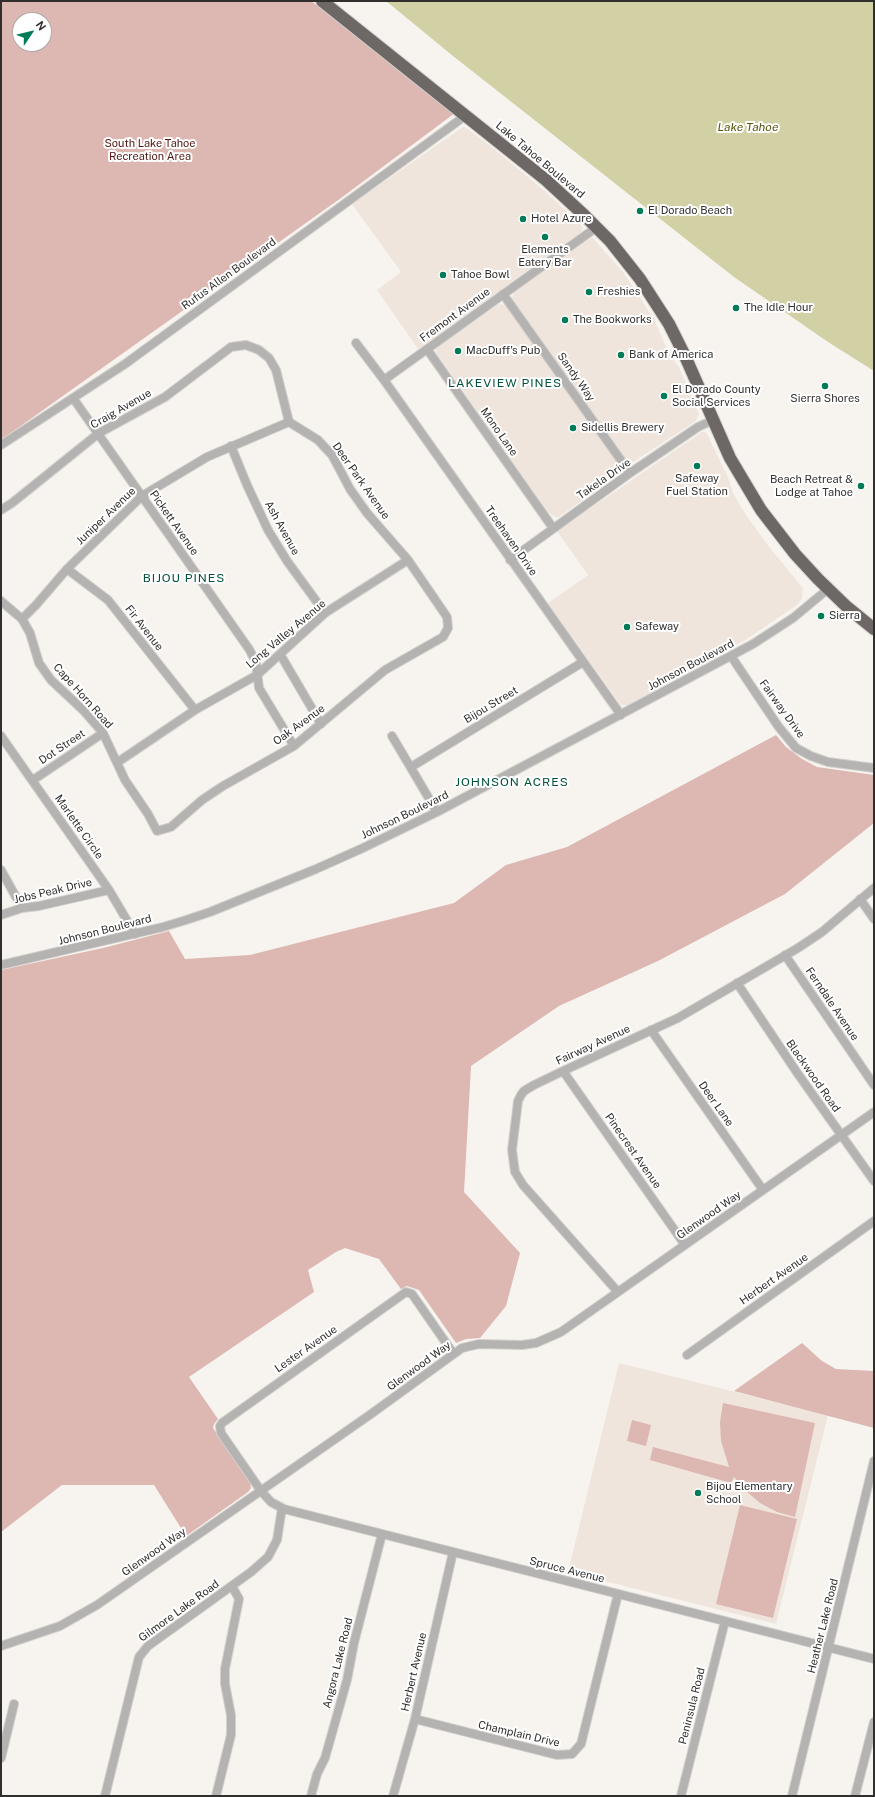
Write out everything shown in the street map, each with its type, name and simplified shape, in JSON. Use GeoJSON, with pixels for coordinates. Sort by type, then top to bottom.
{"type":"FeatureCollection","features":[{"type":"Feature","properties":{"kind":"highway","name":"Lake Tahoe Boulevard"},"geometry":{"type":"LineString","coordinates":[[322,1],[546,180],[597,227],[630,266],[660,309],[685,356],[736,470],[758,506],[795,554],[828,589],[874,629]]}},
{"type":"Feature","properties":{"kind":"street","name":"Rufus Allen Boulevard"},"geometry":{"type":"LineString","coordinates":[[1,445],[125,364],[465,116]]}},
{"type":"Feature","properties":{"kind":"street","name":"Fremont Avenue"},"geometry":{"type":"LineString","coordinates":[[384,380],[597,227]]}},
{"type":"Feature","properties":{"kind":"street","name":"Sandy Way"},"geometry":{"type":"LineString","coordinates":[[503,294],[630,473]]}},
{"type":"Feature","properties":{"kind":"street","name":"Treehaven Drive"},"geometry":{"type":"LineString","coordinates":[[356,343],[384,380],[621,715]]}},
{"type":"Feature","properties":{"kind":"street","name":"Craig Avenue"},"geometry":{"type":"LineString","coordinates":[[1,510],[12,503],[99,433],[164,397],[231,347],[246,345],[259,350],[269,358],[276,370],[289,422]]}},
{"type":"Feature","properties":{"kind":"street","name":"Mono Lane"},"geometry":{"type":"LineString","coordinates":[[427,349],[553,528]]}},
{"type":"Feature","properties":{"kind":"street","name":"Pickett Avenue"},"geometry":{"type":"LineString","coordinates":[[74,398],[249,649],[256,662],[258,688],[294,746]]}},
{"type":"Feature","properties":{"kind":"street","name":"Takela Drive"},"geometry":{"type":"LineString","coordinates":[[510,560],[698,426],[713,420]]}},
{"type":"Feature","properties":{"kind":"street","name":"Juniper Avenue"},"geometry":{"type":"LineString","coordinates":[[22,619],[67,569],[142,496],[207,457],[289,422]]}},
{"type":"Feature","properties":{"kind":"street","name":"Deer Park Avenue"},"geometry":{"type":"LineString","coordinates":[[289,422],[318,440],[332,455],[350,489],[368,514],[408,560],[447,617],[448,628]]}},
{"type":"Feature","properties":{"kind":"street","name":"Ash Avenue"},"geometry":{"type":"LineString","coordinates":[[231,446],[268,530],[287,561],[325,613]]}},
{"type":"Feature","properties":{"kind":"street","name":"Long Valley Avenue"},"geometry":{"type":"LineString","coordinates":[[118,762],[195,710],[257,675],[325,613],[408,560]]}},
{"type":"Feature","properties":{"kind":"street","name":"Fir Avenue"},"geometry":{"type":"LineString","coordinates":[[67,569],[108,600],[195,710]]}},
{"type":"Feature","properties":{"kind":"street","name":"Johnson Boulevard"},"geometry":{"type":"LineString","coordinates":[[1,965],[163,927],[210,912],[316,869],[437,812],[731,656],[782,626],[828,589]]}},
{"type":"Feature","properties":{"kind":"street","name":"Cape Horn Road"},"geometry":{"type":"LineString","coordinates":[[1,600],[22,619],[30,633],[39,663],[51,680],[83,710],[103,733],[118,762],[125,780],[148,814],[157,831]]}},
{"type":"Feature","properties":{"kind":"street","name":"Oak Avenue"},"geometry":{"type":"LineString","coordinates":[[157,831],[171,827],[202,800],[223,786],[294,746],[385,670],[443,637],[448,628]]}},
{"type":"Feature","properties":{"kind":"street"},"geometry":{"type":"LineString","coordinates":[[280,654],[321,724]]}},
{"type":"Feature","properties":{"kind":"street","name":"Fairway Drive"},"geometry":{"type":"LineString","coordinates":[[731,656],[778,726],[796,748],[810,756],[828,762],[874,768]]}},
{"type":"Feature","properties":{"kind":"street","name":"Bijou Street"},"geometry":{"type":"LineString","coordinates":[[411,767],[583,662]]}},
{"type":"Feature","properties":{"kind":"street","name":"Dot Street"},"geometry":{"type":"LineString","coordinates":[[33,780],[103,733]]}},
{"type":"Feature","properties":{"kind":"street","name":"Marlette Circle"},"geometry":{"type":"LineString","coordinates":[[1,736],[109,890],[135,934]]}},
{"type":"Feature","properties":{"kind":"street"},"geometry":{"type":"LineString","coordinates":[[392,736],[437,812]]}},
{"type":"Feature","properties":{"kind":"street"},"geometry":{"type":"LineString","coordinates":[[1,870],[22,908]]}},
{"type":"Feature","properties":{"kind":"street","name":"Fairway Avenue"},"geometry":{"type":"LineString","coordinates":[[618,1292],[520,1181],[515,1172],[512,1150],[518,1101],[521,1095],[524,1091],[563,1071],[678,1018],[822,932],[874,888]]}},
{"type":"Feature","properties":{"kind":"street","name":"Jobs Peak Drive"},"geometry":{"type":"LineString","coordinates":[[1,915],[22,908],[39,906],[109,890]]}},
{"type":"Feature","properties":{"kind":"street"},"geometry":{"type":"LineString","coordinates":[[860,899],[874,919]]}},
{"type":"Feature","properties":{"kind":"street","name":"Ferndale Avenue"},"geometry":{"type":"LineString","coordinates":[[785,955],[874,1085]]}},
{"type":"Feature","properties":{"kind":"street","name":"Blackwood Road"},"geometry":{"type":"LineString","coordinates":[[737,983],[798,1074],[874,1181]]}},
{"type":"Feature","properties":{"kind":"street","name":"Deer Lane"},"geometry":{"type":"LineString","coordinates":[[651,1030],[763,1190]]}},
{"type":"Feature","properties":{"kind":"street","name":"Pinecrest Avenue"},"geometry":{"type":"LineString","coordinates":[[563,1071],[685,1245]]}},
{"type":"Feature","properties":{"kind":"street","name":"Glenwood Way"},"geometry":{"type":"LineString","coordinates":[[1,1646],[47,1631],[80,1616],[440,1365],[453,1353],[470,1345],[522,1345],[548,1339],[561,1332],[874,1112]]}},
{"type":"Feature","properties":{"kind":"street","name":"Herbert Avenue"},"geometry":{"type":"LineString","coordinates":[[687,1355],[874,1221]]}},
{"type":"Feature","properties":{"kind":"street","name":"Lester Avenue"},"geometry":{"type":"LineString","coordinates":[[220,1428],[222,1422],[403,1294],[409,1292],[453,1353]]}},
{"type":"Feature","properties":{"kind":"street","name":"Spruce Avenue"},"geometry":{"type":"LineString","coordinates":[[220,1428],[224,1437],[261,1491],[271,1502],[282,1508],[874,1659]]}},
{"type":"Feature","properties":{"kind":"street","name":"Heather Lake Road"},"geometry":{"type":"LineString","coordinates":[[792,1796],[874,1461]]}},
{"type":"Feature","properties":{"kind":"street","name":"Gilmore Lake Road"},"geometry":{"type":"LineString","coordinates":[[105,1796],[139,1657],[148,1646],[261,1565],[271,1553],[280,1530],[282,1508]]}},
{"type":"Feature","properties":{"kind":"street","name":"Angora Lake Road"},"geometry":{"type":"LineString","coordinates":[[312,1796],[317,1774],[325,1758],[346,1680],[382,1534]]}},
{"type":"Feature","properties":{"kind":"street","name":"Herbert Avenue"},"geometry":{"type":"LineString","coordinates":[[393,1796],[415,1719],[453,1552]]}},
{"type":"Feature","properties":{"kind":"street"},"geometry":{"type":"LineString","coordinates":[[216,1796],[231,1735],[231,1715],[225,1684],[225,1669],[239,1599],[232,1586]]}},
{"type":"Feature","properties":{"kind":"street","name":"Champlain Drive"},"geometry":{"type":"LineString","coordinates":[[415,1719],[557,1755],[572,1754],[581,1744],[618,1594]]}},
{"type":"Feature","properties":{"kind":"street","name":"Peninsula Road"},"geometry":{"type":"LineString","coordinates":[[681,1796],[725,1621]]}},
{"type":"Feature","properties":{"kind":"street"},"geometry":{"type":"LineString","coordinates":[[1,1758],[14,1704]]}},
{"type":"Feature","properties":{"kind":"street"},"geometry":{"type":"LineString","coordinates":[[855,1796],[874,1722]]}},
{"type":"Feature","properties":{"kind":"shaded area"},"geometry":{"type":"Polygon","coordinates":[[[463,127],[488,144],[546,192],[581,225],[583,229],[579,234],[418,349],[377,290],[401,272],[352,204],[463,127]]]}},
{"type":"Feature","properties":{"kind":"shaded area"},"geometry":{"type":"Polygon","coordinates":[[[592,237],[623,272],[654,319],[668,351],[679,367],[699,414],[696,421],[633,462],[626,459],[512,298],[515,291],[592,237]]]}},
{"type":"Feature","properties":{"kind":"shaded area"},"geometry":{"type":"Polygon","coordinates":[[[499,304],[504,305],[509,310],[620,467],[621,471],[616,476],[559,517],[555,517],[548,512],[436,352],[436,348],[439,345],[499,304]]]}},
{"type":"Feature","properties":{"kind":"shaded area"},"geometry":{"type":"Polygon","coordinates":[[[702,432],[705,432],[708,436],[728,477],[733,493],[746,515],[770,548],[803,588],[802,599],[797,605],[747,639],[628,705],[621,705],[548,603],[588,575],[557,531],[702,432]]]}},
{"type":"Feature","properties":{"kind":"shaded area","name":"Bijou Elementary School"},"geometry":{"type":"Polygon","coordinates":[[[619,1363],[828,1415],[776,1624],[568,1572],[619,1363]]]}},
{"type":"Feature","properties":{"kind":"green space","name":"South Lake Tahoe Recreation Area"},"geometry":{"type":"Polygon","coordinates":[[[1,1],[311,1],[370,43],[455,113],[341,198],[1,440],[1,1]]]}},
{"type":"Feature","properties":{"kind":"green space"},"geometry":{"type":"Polygon","coordinates":[[[776,735],[786,747],[802,759],[817,767],[874,775],[874,823],[785,894],[658,961],[559,1006],[471,1066],[464,1192],[520,1253],[506,1306],[480,1338],[466,1339],[456,1343],[419,1290],[407,1286],[401,1289],[379,1259],[345,1248],[308,1270],[314,1292],[189,1377],[218,1419],[213,1428],[250,1483],[251,1488],[248,1492],[186,1536],[154,1485],[62,1485],[1,1532],[1,970],[103,948],[169,931],[185,959],[250,955],[454,903],[506,865],[567,847],[776,735]]]}},
{"type":"Feature","properties":{"kind":"green space"},"geometry":{"type":"Polygon","coordinates":[[[802,1343],[822,1361],[836,1369],[874,1371],[874,1428],[734,1391],[802,1343]]]}},
{"type":"Feature","properties":{"kind":"green space"},"geometry":{"type":"Polygon","coordinates":[[[723,1403],[815,1423],[795,1517],[777,1512],[760,1503],[746,1491],[734,1477],[731,1483],[650,1460],[653,1447],[729,1467],[721,1441],[720,1422],[723,1403]]]}},
{"type":"Feature","properties":{"kind":"green space"},"geometry":{"type":"Polygon","coordinates":[[[632,1420],[651,1425],[646,1446],[627,1441],[632,1420]]]}},
{"type":"Feature","properties":{"kind":"green space"},"geometry":{"type":"Polygon","coordinates":[[[740,1505],[797,1519],[773,1618],[716,1604],[740,1505]]]}},
{"type":"Feature","properties":{"kind":"water","name":"Lake Tahoe"},"geometry":{"type":"Polygon","coordinates":[[[386,1],[874,1],[874,371],[828,342],[734,277],[453,56],[386,1]]]}},
{"type":"Feature","properties":{"kind":"place","name":"El Dorado Beach"},"geometry":{"type":"Point","coordinates":[640,211]}},
{"type":"Feature","properties":{"kind":"place","name":"Hotel Azure"},"geometry":{"type":"Point","coordinates":[523,219]}},
{"type":"Feature","properties":{"kind":"place","name":"Elements Eatery Bar"},"geometry":{"type":"Point","coordinates":[545,237]}},
{"type":"Feature","properties":{"kind":"place","name":"Tahoe Bowl"},"geometry":{"type":"Point","coordinates":[443,275]}},
{"type":"Feature","properties":{"kind":"place","name":"Freshies"},"geometry":{"type":"Point","coordinates":[589,292]}},
{"type":"Feature","properties":{"kind":"place","name":"The Idle Hour"},"geometry":{"type":"Point","coordinates":[736,308]}},
{"type":"Feature","properties":{"kind":"place","name":"The Bookworks"},"geometry":{"type":"Point","coordinates":[565,320]}},
{"type":"Feature","properties":{"kind":"place","name":"MacDuff's Pub"},"geometry":{"type":"Point","coordinates":[458,351]}},
{"type":"Feature","properties":{"kind":"place","name":"Bank of America"},"geometry":{"type":"Point","coordinates":[621,355]}},
{"type":"Feature","properties":{"kind":"place","name":"Sierra Shores"},"geometry":{"type":"Point","coordinates":[825,386]}},
{"type":"Feature","properties":{"kind":"place","name":"El Dorado County Social Services"},"geometry":{"type":"Point","coordinates":[664,396]}},
{"type":"Feature","properties":{"kind":"place","name":"Sidellis Brewery"},"geometry":{"type":"Point","coordinates":[573,428]}},
{"type":"Feature","properties":{"kind":"place","name":"Safeway Fuel Station"},"geometry":{"type":"Point","coordinates":[697,466]}},
{"type":"Feature","properties":{"kind":"place","name":"Beach Retreat & Lodge at Tahoe"},"geometry":{"type":"Point","coordinates":[861,486]}},
{"type":"Feature","properties":{"kind":"place","name":"Sierra"},"geometry":{"type":"Point","coordinates":[821,616]}},
{"type":"Feature","properties":{"kind":"place","name":"Safeway"},"geometry":{"type":"Point","coordinates":[627,627]}},
{"type":"Feature","properties":{"kind":"place","name":"Bijou Elementary School"},"geometry":{"type":"Point","coordinates":[698,1493]}},
{"type":"Feature","properties":{"kind":"district","name":"LAKEVIEW PINES"},"geometry":{"type":"Point","coordinates":[505,383]}},
{"type":"Feature","properties":{"kind":"district","name":"BIJOU PINES"},"geometry":{"type":"Point","coordinates":[184,578]}},
{"type":"Feature","properties":{"kind":"district","name":"JOHNSON ACRES"},"geometry":{"type":"Point","coordinates":[512,782]}}]}
